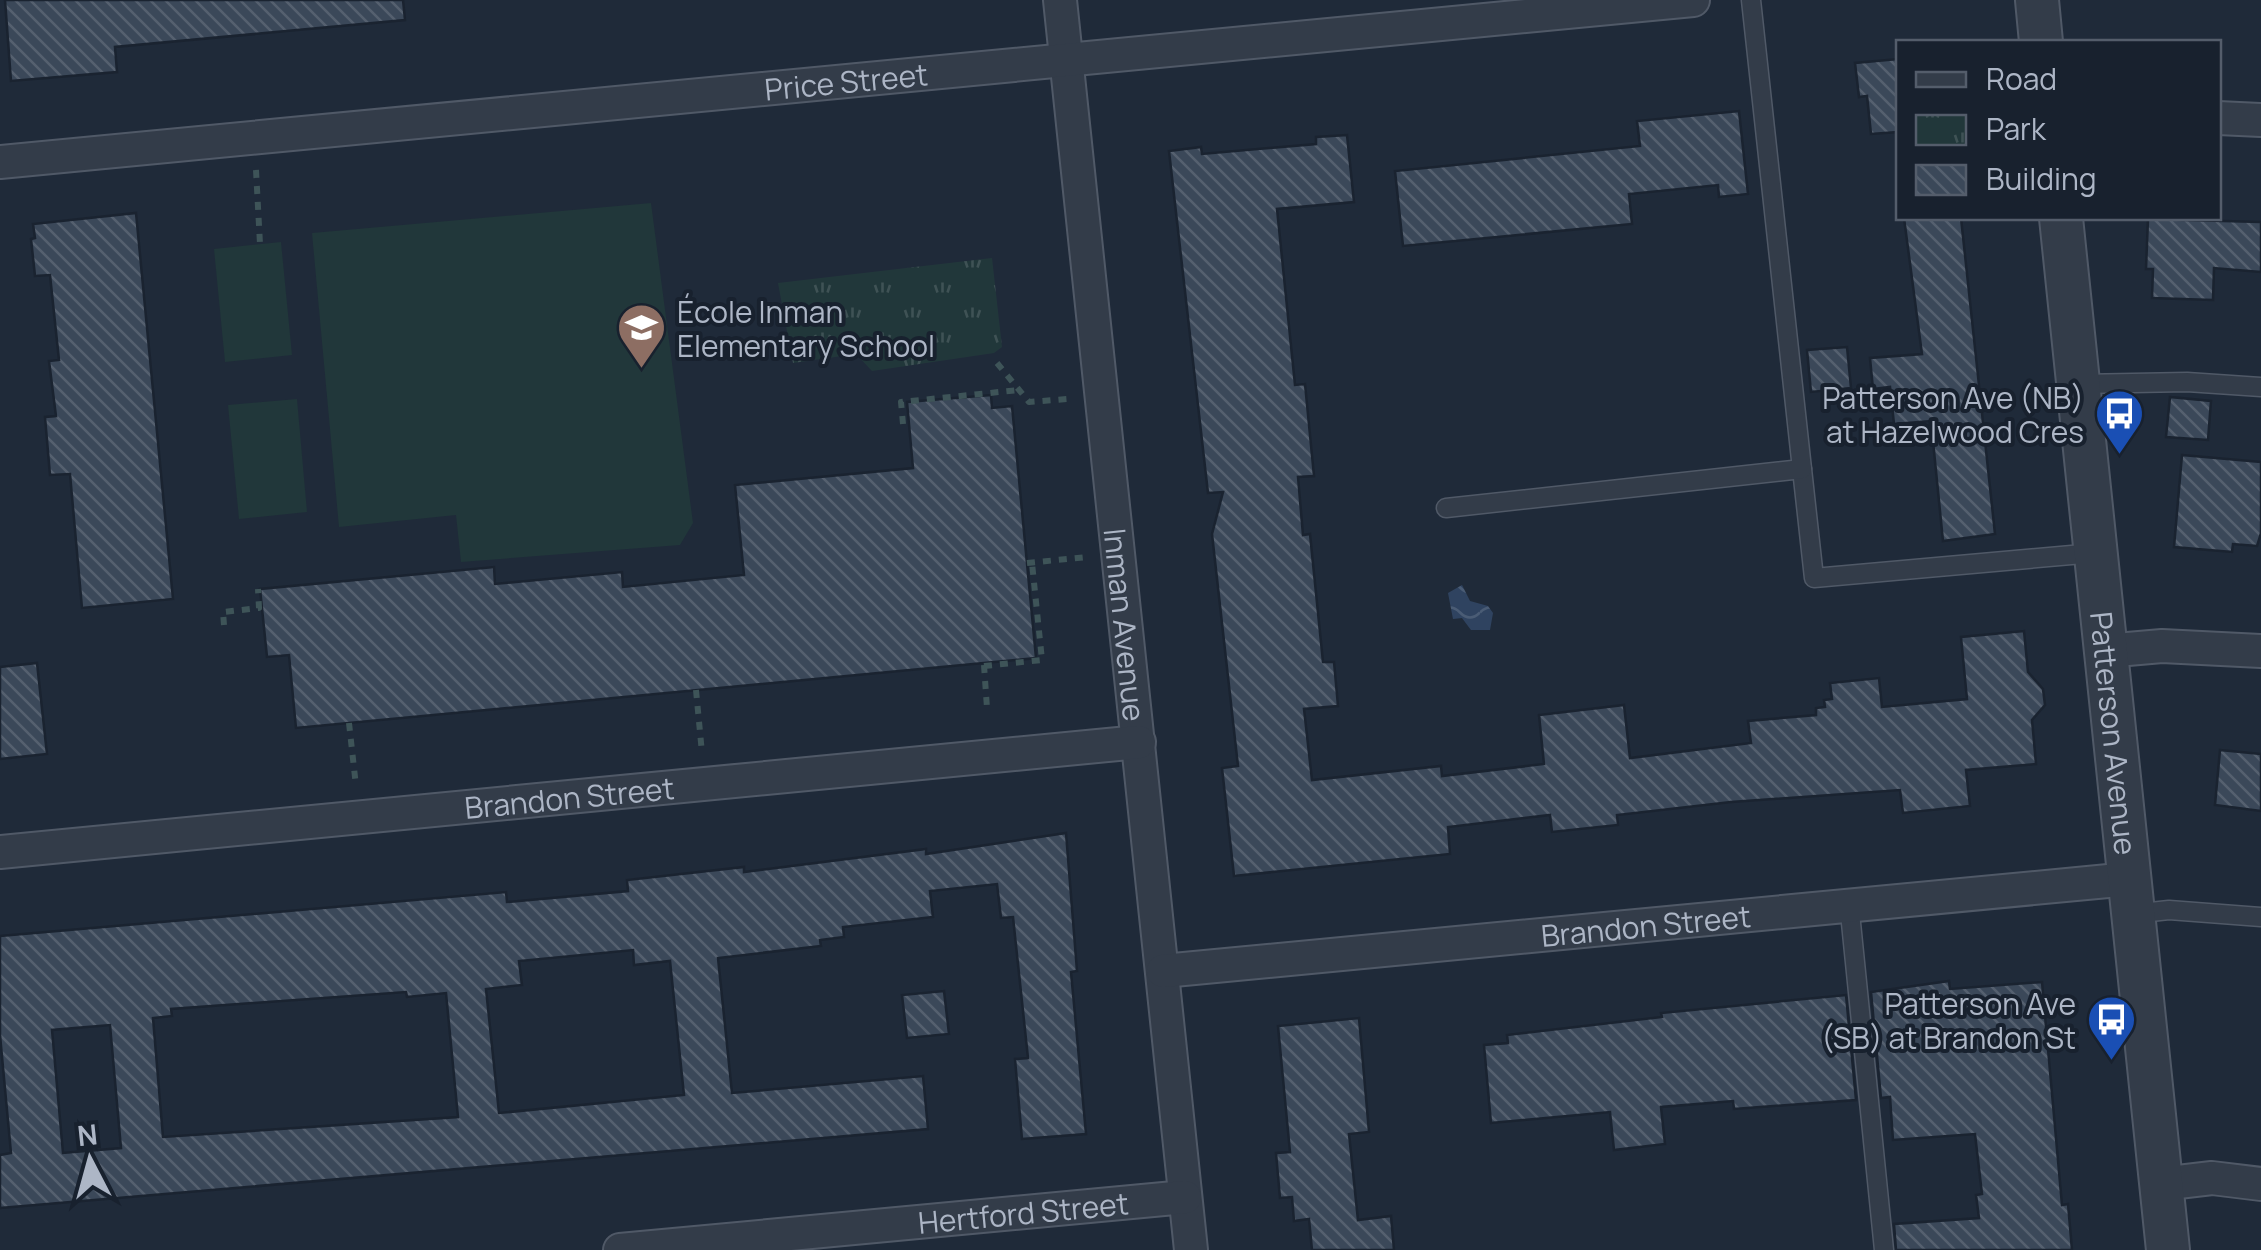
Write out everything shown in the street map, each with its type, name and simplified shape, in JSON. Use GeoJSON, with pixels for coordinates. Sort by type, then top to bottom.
{"type":"FeatureCollection","features":[{"type":"Feature","properties":{"kind":"street","name":"Inman Avenue"},"geometry":{"type":"LineString","coordinates":[[1060,0],[1190,1250]]}},
{"type":"Feature","properties":{"kind":"street","name":"Price Street"},"geometry":{"type":"LineString","coordinates":[[0,162],[1693,0]]}},
{"type":"Feature","properties":{"kind":"street"},"geometry":{"type":"LineString","coordinates":[[2037,0],[2042,40]]}},
{"type":"Feature","properties":{"kind":"street"},"geometry":{"type":"LineString","coordinates":[[2221,118],[2261,120]]}},
{"type":"Feature","properties":{"kind":"street","name":"Patterson Avenue"},"geometry":{"type":"LineString","coordinates":[[2061,220],[2168,1250]]}},
{"type":"Feature","properties":{"kind":"street"},"geometry":{"type":"LineString","coordinates":[[2105,651],[2162,646],[2261,651]]}},
{"type":"Feature","properties":{"kind":"street","name":"Brandon Street"},"geometry":{"type":"LineString","coordinates":[[0,852],[1139,742]]}},
{"type":"Feature","properties":{"kind":"street","name":"Brandon Street"},"geometry":{"type":"LineString","coordinates":[[1163,970],[1849,904],[2131,896]]}},
{"type":"Feature","properties":{"kind":"street"},"geometry":{"type":"LineString","coordinates":[[2161,1184],[2212,1178],[2261,1184]]}},
{"type":"Feature","properties":{"kind":"street","name":"Hertford Street"},"geometry":{"type":"LineString","coordinates":[[620,1250],[1186,1197]]}},
{"type":"Feature","properties":{"kind":"lane"},"geometry":{"type":"LineString","coordinates":[[1751,0],[1814,578],[2094,552]]}},
{"type":"Feature","properties":{"kind":"lane"},"geometry":{"type":"LineString","coordinates":[[2079,384],[2187,382],[2261,388]]}},
{"type":"Feature","properties":{"kind":"lane"},"geometry":{"type":"LineString","coordinates":[[1446,508],[1802,469]]}},
{"type":"Feature","properties":{"kind":"lane"},"geometry":{"type":"LineString","coordinates":[[2131,896],[2169,910],[2261,916]]}},
{"type":"Feature","properties":{"kind":"lane"},"geometry":{"type":"LineString","coordinates":[[1849,904],[1884,1250]]}},
{"type":"Feature","properties":{"kind":"path"},"geometry":{"type":"LineString","coordinates":[[256,168],[260,244]]}},
{"type":"Feature","properties":{"kind":"path"},"geometry":{"type":"LineString","coordinates":[[997,362],[1029,402],[1074,399]]}},
{"type":"Feature","properties":{"kind":"path"},"geometry":{"type":"LineString","coordinates":[[903,424],[901,402],[1019,390]]}},
{"type":"Feature","properties":{"kind":"path"},"geometry":{"type":"LineString","coordinates":[[986,708],[984,665],[1042,660],[1030,563],[1088,557]]}},
{"type":"Feature","properties":{"kind":"path"},"geometry":{"type":"LineString","coordinates":[[224,626],[222,612],[259,608],[258,590]]}},
{"type":"Feature","properties":{"kind":"path"},"geometry":{"type":"LineString","coordinates":[[696,690],[705,784]]}},
{"type":"Feature","properties":{"kind":"path"},"geometry":{"type":"LineString","coordinates":[[349,723],[356,786]]}},
{"type":"Feature","properties":{"kind":"green space"},"geometry":{"type":"Polygon","coordinates":[[[651,203],[693,523],[680,545],[461,562],[456,515],[339,527],[312,233],[651,203]]]}},
{"type":"Feature","properties":{"kind":"green space"},"geometry":{"type":"Polygon","coordinates":[[[281,242],[292,355],[225,362],[214,249],[281,242]]]}},
{"type":"Feature","properties":{"kind":"green space"},"geometry":{"type":"Polygon","coordinates":[[[992,258],[1002,347],[994,353],[872,371],[856,354],[793,363],[778,283],[992,258]]]}},
{"type":"Feature","properties":{"kind":"green space"},"geometry":{"type":"Polygon","coordinates":[[[297,399],[307,512],[239,519],[228,405],[297,399]]]}},
{"type":"Feature","properties":{"kind":"water"},"geometry":{"type":"Polygon","coordinates":[[[1462,585],[1470,601],[1488,606],[1493,613],[1490,630],[1471,630],[1462,618],[1453,619],[1448,593],[1462,585]]]}},
{"type":"Feature","properties":{"kind":"building"},"geometry":{"type":"Polygon","coordinates":[[[5,0],[403,0],[405,20],[115,47],[117,72],[11,81],[5,0]]]}},
{"type":"Feature","properties":{"kind":"building"},"geometry":{"type":"Polygon","coordinates":[[[1896,59],[1896,132],[1871,134],[1867,96],[1859,97],[1855,63],[1896,59]]]}},
{"type":"Feature","properties":{"kind":"building"},"geometry":{"type":"Polygon","coordinates":[[[1739,111],[1748,194],[1719,197],[1718,185],[1629,194],[1632,224],[1403,246],[1395,171],[1640,146],[1637,121],[1739,111]]]}},
{"type":"Feature","properties":{"kind":"building"},"geometry":{"type":"Polygon","coordinates":[[[1347,135],[1354,202],[1277,209],[1295,385],[1305,384],[1314,476],[1298,477],[1303,535],[1310,534],[1323,662],[1334,662],[1338,706],[1304,709],[1312,780],[1441,766],[1442,776],[1544,764],[1539,715],[1624,705],[1630,758],[1751,743],[1748,721],[1816,715],[1816,708],[1825,707],[1824,700],[1832,699],[1830,683],[1879,678],[1882,707],[1967,699],[1961,637],[2024,631],[2028,672],[2043,689],[2045,705],[2032,720],[2036,764],[1966,770],[1970,806],[1903,813],[1900,790],[1617,815],[1618,825],[1552,832],[1550,815],[1448,827],[1450,854],[1234,876],[1222,768],[1238,766],[1212,534],[1223,492],[1208,493],[1169,151],[1201,147],[1202,154],[1316,144],[1316,137],[1347,135]]]}},
{"type":"Feature","properties":{"kind":"building"},"geometry":{"type":"Polygon","coordinates":[[[136,213],[173,599],[82,608],[70,474],[50,475],[45,417],[56,416],[49,361],[59,360],[50,275],[35,276],[33,224],[136,213]]]}},
{"type":"Feature","properties":{"kind":"building"},"geometry":{"type":"Polygon","coordinates":[[[1904,220],[1961,220],[1995,534],[1943,541],[1931,421],[1894,424],[1890,387],[1873,389],[1870,358],[1922,354],[1904,220]]]}},
{"type":"Feature","properties":{"kind":"building"},"geometry":{"type":"Polygon","coordinates":[[[2148,220],[2261,222],[2261,272],[2214,268],[2213,300],[2152,298],[2153,269],[2146,269],[2148,220]]]}},
{"type":"Feature","properties":{"kind":"building"},"geometry":{"type":"Polygon","coordinates":[[[1847,347],[1851,388],[1811,392],[1807,350],[1847,347]]]}},
{"type":"Feature","properties":{"kind":"building"},"geometry":{"type":"Polygon","coordinates":[[[991,395],[992,408],[1012,406],[1036,658],[296,728],[289,655],[267,657],[260,589],[494,567],[495,584],[622,572],[623,587],[744,575],[735,485],[913,468],[907,402],[991,395]]]}},
{"type":"Feature","properties":{"kind":"building"},"geometry":{"type":"Polygon","coordinates":[[[2170,397],[2211,401],[2208,440],[2166,437],[2170,397]]]}},
{"type":"Feature","properties":{"kind":"building"},"geometry":{"type":"Polygon","coordinates":[[[2182,455],[2261,462],[2261,533],[2257,546],[2233,544],[2232,552],[2174,547],[2182,455]]]}},
{"type":"Feature","properties":{"kind":"building"},"geometry":{"type":"Polygon","coordinates":[[[37,663],[47,754],[0,759],[0,667],[37,663]]]}},
{"type":"Feature","properties":{"kind":"building"},"geometry":{"type":"Polygon","coordinates":[[[2220,750],[2261,754],[2261,811],[2215,805],[2220,750]]]}},
{"type":"Feature","properties":{"kind":"building"},"geometry":{"type":"Polygon","coordinates":[[[1066,833],[1077,971],[1071,972],[1086,1134],[1022,1139],[1015,1059],[1028,1058],[1013,917],[1001,918],[997,884],[930,891],[933,917],[843,927],[844,937],[820,940],[821,946],[718,958],[732,1093],[923,1076],[928,1129],[0,1208],[0,1155],[11,1153],[0,1035],[0,936],[506,892],[507,902],[628,891],[627,880],[744,867],[744,872],[926,849],[926,854],[1066,833]],[[633,950],[519,961],[522,985],[486,989],[499,1113],[684,1095],[670,961],[634,965],[633,950]],[[406,992],[171,1009],[172,1016],[153,1018],[163,1137],[458,1117],[446,993],[407,997],[406,992]],[[110,1025],[52,1030],[63,1153],[121,1148],[110,1025]]]}},
{"type":"Feature","properties":{"kind":"building"},"geometry":{"type":"Polygon","coordinates":[[[1949,981],[1950,989],[2042,982],[2062,1205],[2068,1204],[2072,1250],[1896,1250],[1894,1224],[1979,1218],[1976,1195],[1982,1194],[1975,1134],[1893,1140],[1890,1097],[1881,1098],[1871,992],[1949,981]]]}},
{"type":"Feature","properties":{"kind":"building"},"geometry":{"type":"Polygon","coordinates":[[[944,991],[949,1034],[907,1038],[902,995],[944,991]]]}},
{"type":"Feature","properties":{"kind":"building"},"geometry":{"type":"Polygon","coordinates":[[[1846,995],[1856,1100],[1734,1109],[1733,1101],[1661,1107],[1665,1144],[1614,1150],[1610,1112],[1491,1123],[1484,1045],[1508,1043],[1507,1035],[1662,1017],[1661,1013],[1846,995]]]}},
{"type":"Feature","properties":{"kind":"building"},"geometry":{"type":"Polygon","coordinates":[[[1359,1018],[1369,1132],[1349,1134],[1358,1220],[1391,1216],[1394,1250],[1312,1250],[1309,1219],[1294,1221],[1292,1197],[1280,1198],[1276,1153],[1290,1152],[1278,1026],[1359,1018]]]}},
{"type":"Feature","properties":{"kind":"place","name":"École Inman Elementary School"},"geometry":{"type":"Point","coordinates":[642,370]}},
{"type":"Feature","properties":{"kind":"place","name":"Patterson Ave (NB) at Hazelwood Cres"},"geometry":{"type":"Point","coordinates":[2119,456]}},
{"type":"Feature","properties":{"kind":"place","name":"Patterson Ave (SB) at Brandon St"},"geometry":{"type":"Point","coordinates":[2111,1062]}}]}
